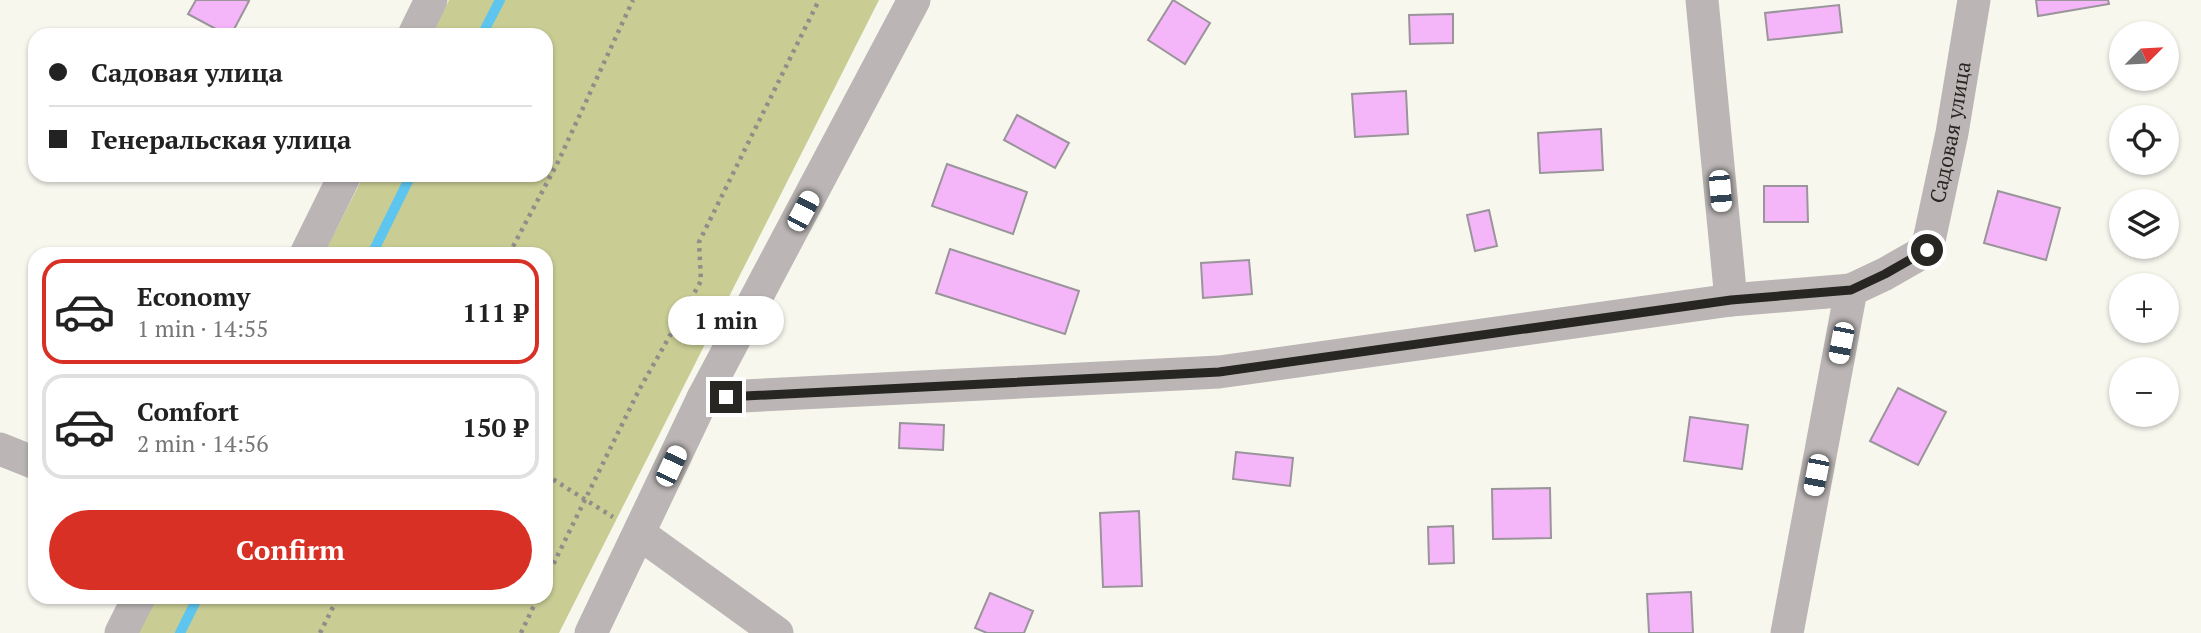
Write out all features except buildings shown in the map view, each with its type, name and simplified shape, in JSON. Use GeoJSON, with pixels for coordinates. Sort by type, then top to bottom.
{"type":"FeatureCollection","features":[{"type":"Feature","properties":{"kind":"street"},"geometry":{"type":"LineString","coordinates":[[417,28],[431,0]]}},
{"type":"Feature","properties":{"kind":"street"},"geometry":{"type":"LineString","coordinates":[[592,633],[703,398],[914,0]]}},
{"type":"Feature","properties":{"kind":"street"},"geometry":{"type":"LineString","coordinates":[[1702,0],[1731,300]]}},
{"type":"Feature","properties":{"kind":"street","name":"Садовая улица"},"geometry":{"type":"LineString","coordinates":[[1851,290],[1927,250],[1952,133],[1974,0]]}},
{"type":"Feature","properties":{"kind":"street"},"geometry":{"type":"LineString","coordinates":[[309,247],[342,182]]}},
{"type":"Feature","properties":{"kind":"street"},"geometry":{"type":"LineString","coordinates":[[703,398],[1219,372],[1731,300],[1851,290],[1787,633]]}},
{"type":"Feature","properties":{"kind":"street"},"geometry":{"type":"LineString","coordinates":[[0,449],[28,460]]}},
{"type":"Feature","properties":{"kind":"street"},"geometry":{"type":"LineString","coordinates":[[640,534],[777,633]]}},
{"type":"Feature","properties":{"kind":"street"},"geometry":{"type":"LineString","coordinates":[[121,633],[136,604]]}},
{"type":"Feature","properties":{"kind":"path"},"geometry":{"type":"LineString","coordinates":[[553,171],[633,0]]}},
{"type":"Feature","properties":{"kind":"path"},"geometry":{"type":"LineString","coordinates":[[553,564],[639,390],[701,281],[699,242],[819,0]]}},
{"type":"Feature","properties":{"kind":"path"},"geometry":{"type":"LineString","coordinates":[[513,247],[547,182]]}},
{"type":"Feature","properties":{"kind":"path"},"geometry":{"type":"LineString","coordinates":[[553,479],[640,534]]}},
{"type":"Feature","properties":{"kind":"path"},"geometry":{"type":"LineString","coordinates":[[320,633],[334,604]]}},
{"type":"Feature","properties":{"kind":"path"},"geometry":{"type":"LineString","coordinates":[[521,633],[535,604]]}},
{"type":"Feature","properties":{"kind":"green space"},"geometry":{"type":"Polygon","coordinates":[[[449,0],[879,0],[559,633],[135,633],[149,604],[553,604],[553,247],[328,247],[360,182],[553,182],[553,28],[435,28],[449,0]]]}},
{"type":"Feature","properties":{"kind":"waterway"},"geometry":{"type":"LineString","coordinates":[[486,28],[500,0]]}},
{"type":"Feature","properties":{"kind":"waterway"},"geometry":{"type":"LineString","coordinates":[[375,247],[408,182]]}},
{"type":"Feature","properties":{"kind":"waterway"},"geometry":{"type":"LineString","coordinates":[[180,633],[194,604]]}},
{"type":"Feature","properties":{"kind":"route"},"geometry":{"type":"LineString","coordinates":[[726,397],[1219,372],[1731,300],[1851,290],[1927,250]]}}]}
